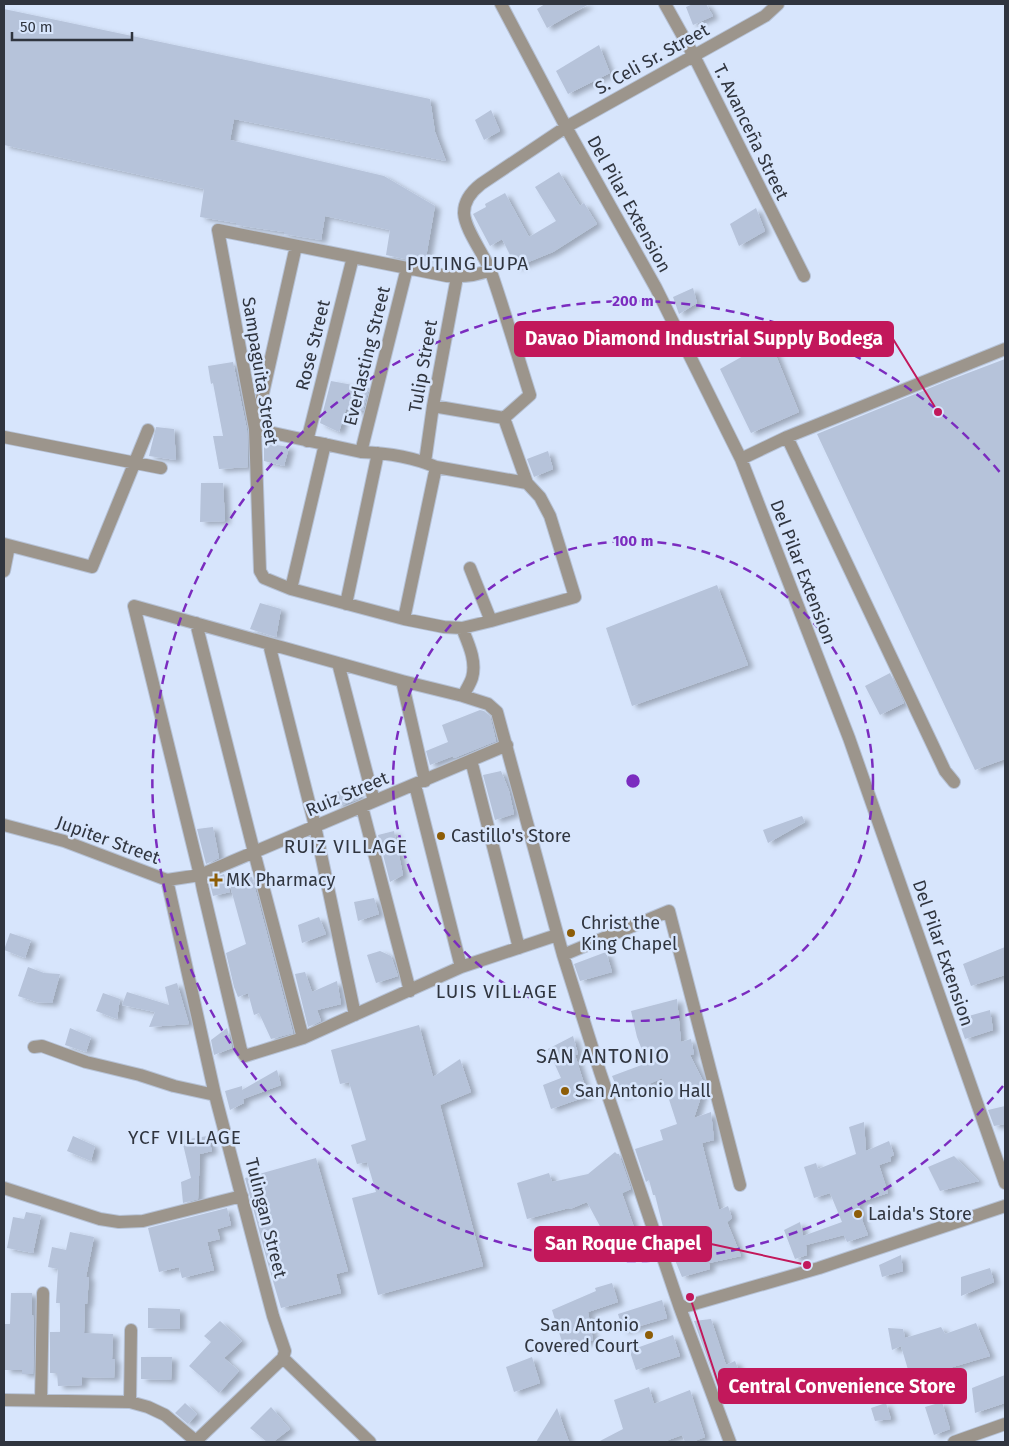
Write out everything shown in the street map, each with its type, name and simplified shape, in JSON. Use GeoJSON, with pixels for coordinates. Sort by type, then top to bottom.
{"type":"FeatureCollection","features":[{"type":"Feature","properties":{"kind":"street","name":"Del Pilar Extension"},"geometry":{"type":"LineString","coordinates":[[501,4],[566,127],[656,288],[741,459],[849,738],[1005,1183]]}},
{"type":"Feature","properties":{"kind":"street","name":"T. Avanceña Street"},"geometry":{"type":"LineString","coordinates":[[665,4],[694,56],[804,276]]}},
{"type":"Feature","properties":{"kind":"street","name":"S. Celi Sr. Street"},"geometry":{"type":"LineString","coordinates":[[504,418],[530,395],[490,270],[465,216],[464,209],[472,192],[566,127],[765,16],[778,4]]}},
{"type":"Feature","properties":{"kind":"street","name":"Sampaguita Street"},"geometry":{"type":"LineString","coordinates":[[291,588],[264,578],[260,571],[255,429],[218,230],[296,246]]}},
{"type":"Feature","properties":{"kind":"street"},"geometry":{"type":"LineString","coordinates":[[490,270],[478,275],[457,277],[296,246],[255,429],[361,452],[378,453],[527,483]]}},
{"type":"Feature","properties":{"kind":"street","name":"Rose Street"},"geometry":{"type":"LineString","coordinates":[[307,441],[353,257]]}},
{"type":"Feature","properties":{"kind":"street","name":"Everlasting Street"},"geometry":{"type":"LineString","coordinates":[[361,452],[407,268]]}},
{"type":"Feature","properties":{"kind":"street","name":"Tulip Street"},"geometry":{"type":"LineString","coordinates":[[404,619],[431,465],[433,406],[457,277]]}},
{"type":"Feature","properties":{"kind":"street"},"geometry":{"type":"LineString","coordinates":[[741,459],[787,437],[1005,349]]}},
{"type":"Feature","properties":{"kind":"street"},"geometry":{"type":"LineString","coordinates":[[325,444],[291,588],[404,619],[444,627],[462,628],[575,597],[550,516],[540,497],[527,483],[504,418],[433,406]]}},
{"type":"Feature","properties":{"kind":"street"},"geometry":{"type":"LineString","coordinates":[[4,571],[7,545],[92,567],[148,430]]}},
{"type":"Feature","properties":{"kind":"street"},"geometry":{"type":"LineString","coordinates":[[4,437],[161,468]]}},
{"type":"Feature","properties":{"kind":"street"},"geometry":{"type":"LineString","coordinates":[[787,437],[946,771],[954,782]]}},
{"type":"Feature","properties":{"kind":"street"},"geometry":{"type":"LineString","coordinates":[[346,604],[378,453]]}},
{"type":"Feature","properties":{"kind":"street"},"geometry":{"type":"LineString","coordinates":[[470,568],[491,621]]}},
{"type":"Feature","properties":{"kind":"street"},"geometry":{"type":"LineString","coordinates":[[557,935],[461,967],[304,1038],[245,1056],[241,1050],[134,606],[402,681],[463,696],[488,704],[497,712],[557,935],[600,1072],[680,1308],[730,1442]]}},
{"type":"Feature","properties":{"kind":"street"},"geometry":{"type":"LineString","coordinates":[[196,623],[254,852],[304,1038]]}},
{"type":"Feature","properties":{"kind":"street"},"geometry":{"type":"LineString","coordinates":[[462,628],[471,650],[473,668],[472,678],[463,696]]}},
{"type":"Feature","properties":{"kind":"street"},"geometry":{"type":"LineString","coordinates":[[269,644],[315,826],[355,1015]]}},
{"type":"Feature","properties":{"kind":"street"},"geometry":{"type":"LineString","coordinates":[[338,663],[410,991]]}},
{"type":"Feature","properties":{"kind":"street"},"geometry":{"type":"LineString","coordinates":[[402,681],[420,783],[461,967]]}},
{"type":"Feature","properties":{"kind":"street","name":"Ruiz Street"},"geometry":{"type":"LineString","coordinates":[[200,875],[507,745]]}},
{"type":"Feature","properties":{"kind":"street"},"geometry":{"type":"LineString","coordinates":[[472,760],[519,948]]}},
{"type":"Feature","properties":{"kind":"street","name":"Jupiter Street"},"geometry":{"type":"LineString","coordinates":[[4,825],[64,841],[167,880],[200,875]]}},
{"type":"Feature","properties":{"kind":"street","name":"Tulingan Street"},"geometry":{"type":"LineString","coordinates":[[167,880],[215,1095],[273,1316],[285,1351],[283,1358]]}},
{"type":"Feature","properties":{"kind":"street"},"geometry":{"type":"LineString","coordinates":[[563,955],[670,911],[740,1185]]}},
{"type":"Feature","properties":{"kind":"street"},"geometry":{"type":"LineString","coordinates":[[34,1047],[42,1046],[86,1062],[215,1095]]}},
{"type":"Feature","properties":{"kind":"street"},"geometry":{"type":"LineString","coordinates":[[4,1188],[100,1218],[119,1222],[143,1221],[242,1196]]}},
{"type":"Feature","properties":{"kind":"street"},"geometry":{"type":"LineString","coordinates":[[680,1308],[819,1268],[1005,1206]]}},
{"type":"Feature","properties":{"kind":"street"},"geometry":{"type":"LineString","coordinates":[[41,1400],[43,1293]]}},
{"type":"Feature","properties":{"kind":"street"},"geometry":{"type":"LineString","coordinates":[[130,1402],[131,1330]]}},
{"type":"Feature","properties":{"kind":"street"},"geometry":{"type":"LineString","coordinates":[[4,1400],[130,1402],[148,1407],[165,1415],[196,1441],[283,1358],[370,1442]]}},
{"type":"Feature","properties":{"kind":"street"},"geometry":{"type":"LineString","coordinates":[[954,1442],[1005,1424]]}},
{"type":"Feature","properties":{"kind":"building"},"geometry":{"type":"Polygon","coordinates":[[[545,4],[589,4],[547,28],[537,9],[545,4]]]}},
{"type":"Feature","properties":{"kind":"building"},"geometry":{"type":"Polygon","coordinates":[[[693,4],[706,4],[713,16],[693,25],[686,7],[693,4]]]}},
{"type":"Feature","properties":{"kind":"building"},"geometry":{"type":"Polygon","coordinates":[[[4,9],[430,99],[435,132],[446,161],[234,119],[230,140],[384,176],[435,206],[425,263],[386,255],[390,230],[325,216],[321,240],[236,225],[236,223],[200,217],[204,189],[4,145],[4,9]]]}},
{"type":"Feature","properties":{"kind":"building"},"geometry":{"type":"Polygon","coordinates":[[[599,45],[610,73],[568,94],[556,71],[599,45]]]}},
{"type":"Feature","properties":{"kind":"building"},"geometry":{"type":"Polygon","coordinates":[[[491,110],[500,131],[484,140],[475,120],[491,110]]]}},
{"type":"Feature","properties":{"kind":"building"},"geometry":{"type":"Polygon","coordinates":[[[559,172],[580,206],[584,203],[597,224],[553,252],[516,267],[502,239],[490,246],[473,214],[486,207],[485,204],[505,193],[529,237],[556,221],[535,187],[559,172]]]}},
{"type":"Feature","properties":{"kind":"building"},"geometry":{"type":"Polygon","coordinates":[[[756,208],[765,231],[739,246],[730,224],[756,208]]]}},
{"type":"Feature","properties":{"kind":"building"},"geometry":{"type":"Polygon","coordinates":[[[693,288],[697,303],[679,314],[673,297],[693,288]]]}},
{"type":"Feature","properties":{"kind":"building"},"geometry":{"type":"Polygon","coordinates":[[[770,341],[799,412],[751,433],[720,369],[770,341]]]}},
{"type":"Feature","properties":{"kind":"building"},"geometry":{"type":"Polygon","coordinates":[[[1005,359],[1005,759],[975,770],[817,434],[1005,359]]]}},
{"type":"Feature","properties":{"kind":"building"},"geometry":{"type":"Polygon","coordinates":[[[233,362],[247,430],[248,467],[219,469],[213,436],[223,436],[208,366],[233,362]]]}},
{"type":"Feature","properties":{"kind":"building"},"geometry":{"type":"Polygon","coordinates":[[[331,381],[369,388],[363,411],[346,409],[339,432],[320,423],[331,381]]]}},
{"type":"Feature","properties":{"kind":"building"},"geometry":{"type":"Polygon","coordinates":[[[156,427],[174,429],[176,460],[149,456],[156,427]]]}},
{"type":"Feature","properties":{"kind":"building"},"geometry":{"type":"Polygon","coordinates":[[[264,443],[289,447],[284,466],[264,461],[264,443]]]}},
{"type":"Feature","properties":{"kind":"building"},"geometry":{"type":"Polygon","coordinates":[[[548,451],[553,469],[534,477],[527,459],[548,451]]]}},
{"type":"Feature","properties":{"kind":"building"},"geometry":{"type":"Polygon","coordinates":[[[201,483],[223,483],[225,521],[200,522],[201,483]]]}},
{"type":"Feature","properties":{"kind":"building"},"geometry":{"type":"Polygon","coordinates":[[[717,585],[748,665],[632,706],[606,628],[717,585]]]}},
{"type":"Feature","properties":{"kind":"building"},"geometry":{"type":"Polygon","coordinates":[[[260,603],[281,609],[276,637],[250,629],[260,603]]]}},
{"type":"Feature","properties":{"kind":"building"},"geometry":{"type":"Polygon","coordinates":[[[890,673],[904,703],[880,715],[865,686],[890,673]]]}},
{"type":"Feature","properties":{"kind":"building"},"geometry":{"type":"Polygon","coordinates":[[[480,710],[490,716],[496,741],[454,758],[453,756],[430,765],[426,751],[448,742],[442,725],[480,710]]]}},
{"type":"Feature","properties":{"kind":"building"},"geometry":{"type":"Polygon","coordinates":[[[501,771],[509,791],[514,814],[495,820],[483,775],[501,771]]]}},
{"type":"Feature","properties":{"kind":"building"},"geometry":{"type":"Polygon","coordinates":[[[356,787],[359,799],[337,807],[336,792],[356,787]]]}},
{"type":"Feature","properties":{"kind":"building"},"geometry":{"type":"Polygon","coordinates":[[[802,816],[805,822],[768,843],[763,830],[802,816]]]}},
{"type":"Feature","properties":{"kind":"building"},"geometry":{"type":"Polygon","coordinates":[[[213,827],[219,858],[206,864],[197,829],[213,827]]]}},
{"type":"Feature","properties":{"kind":"building"},"geometry":{"type":"Polygon","coordinates":[[[394,831],[403,875],[390,882],[378,835],[394,831]]]}},
{"type":"Feature","properties":{"kind":"building"},"geometry":{"type":"Polygon","coordinates":[[[224,874],[230,892],[213,896],[209,880],[224,874]]]}},
{"type":"Feature","properties":{"kind":"building"},"geometry":{"type":"Polygon","coordinates":[[[252,877],[293,1033],[271,1039],[259,1013],[254,1015],[248,993],[238,997],[226,953],[246,944],[229,882],[252,877]]]}},
{"type":"Feature","properties":{"kind":"building"},"geometry":{"type":"Polygon","coordinates":[[[374,898],[379,914],[358,921],[354,902],[374,898]]]}},
{"type":"Feature","properties":{"kind":"building"},"geometry":{"type":"Polygon","coordinates":[[[319,917],[326,934],[302,943],[298,925],[319,917]]]}},
{"type":"Feature","properties":{"kind":"building"},"geometry":{"type":"Polygon","coordinates":[[[10,933],[31,940],[25,958],[4,950],[10,933]]]}},
{"type":"Feature","properties":{"kind":"building"},"geometry":{"type":"Polygon","coordinates":[[[1005,947],[1005,975],[971,986],[963,964],[1005,947]]]}},
{"type":"Feature","properties":{"kind":"building"},"geometry":{"type":"Polygon","coordinates":[[[380,951],[391,956],[398,976],[376,983],[367,955],[380,951]]]}},
{"type":"Feature","properties":{"kind":"building"},"geometry":{"type":"Polygon","coordinates":[[[606,952],[612,972],[580,981],[574,964],[606,952]]]}},
{"type":"Feature","properties":{"kind":"building"},"geometry":{"type":"Polygon","coordinates":[[[28,967],[44,973],[60,974],[52,1003],[36,1002],[18,996],[28,967]]]}},
{"type":"Feature","properties":{"kind":"building"},"geometry":{"type":"Polygon","coordinates":[[[305,972],[312,992],[337,981],[341,1004],[317,1010],[321,1021],[308,1027],[295,974],[305,972]]]}},
{"type":"Feature","properties":{"kind":"building"},"geometry":{"type":"Polygon","coordinates":[[[177,983],[189,1024],[149,1027],[155,1012],[122,1005],[127,992],[169,1005],[165,987],[177,983]]]}},
{"type":"Feature","properties":{"kind":"building"},"geometry":{"type":"Polygon","coordinates":[[[103,993],[120,999],[117,1019],[96,1011],[103,993]]]}},
{"type":"Feature","properties":{"kind":"building"},"geometry":{"type":"Polygon","coordinates":[[[677,999],[681,1042],[691,1039],[694,1054],[690,1055],[705,1085],[694,1118],[711,1112],[714,1140],[702,1143],[719,1210],[728,1206],[732,1218],[727,1222],[741,1256],[709,1263],[710,1269],[682,1277],[663,1231],[655,1195],[653,1195],[649,1180],[646,1182],[635,1149],[663,1140],[660,1130],[677,1124],[662,1078],[621,1097],[612,1076],[647,1063],[637,1037],[631,1011],[677,999]]]}},
{"type":"Feature","properties":{"kind":"building"},"geometry":{"type":"Polygon","coordinates":[[[990,1010],[993,1030],[965,1039],[958,1019],[990,1010]]]}},
{"type":"Feature","properties":{"kind":"building"},"geometry":{"type":"Polygon","coordinates":[[[419,1025],[433,1077],[460,1059],[471,1092],[440,1105],[483,1266],[378,1295],[352,1198],[376,1192],[367,1162],[357,1164],[351,1145],[366,1140],[349,1082],[340,1084],[331,1050],[419,1025]]]}},
{"type":"Feature","properties":{"kind":"building"},"geometry":{"type":"Polygon","coordinates":[[[70,1028],[91,1037],[86,1052],[65,1045],[70,1028]]]}},
{"type":"Feature","properties":{"kind":"building"},"geometry":{"type":"Polygon","coordinates":[[[227,1028],[232,1048],[214,1055],[211,1040],[227,1028]]]}},
{"type":"Feature","properties":{"kind":"building"},"geometry":{"type":"Polygon","coordinates":[[[573,1036],[578,1054],[575,1055],[588,1096],[551,1109],[543,1085],[561,1078],[548,1049],[573,1036]]]}},
{"type":"Feature","properties":{"kind":"building"},"geometry":{"type":"Polygon","coordinates":[[[277,1070],[281,1085],[243,1099],[244,1103],[230,1110],[225,1091],[242,1086],[242,1090],[277,1070]]]}},
{"type":"Feature","properties":{"kind":"building"},"geometry":{"type":"Polygon","coordinates":[[[1005,1106],[1005,1124],[994,1126],[988,1110],[1005,1106]]]}},
{"type":"Feature","properties":{"kind":"building"},"geometry":{"type":"Polygon","coordinates":[[[864,1122],[866,1151],[889,1141],[894,1155],[890,1157],[891,1161],[879,1165],[888,1193],[858,1203],[868,1235],[847,1242],[844,1235],[806,1245],[807,1255],[795,1259],[784,1230],[800,1222],[803,1236],[842,1222],[830,1193],[814,1198],[804,1167],[816,1163],[818,1169],[856,1154],[849,1127],[864,1122]]]}},
{"type":"Feature","properties":{"kind":"building"},"geometry":{"type":"Polygon","coordinates":[[[73,1136],[95,1146],[91,1161],[67,1151],[73,1136]]]}},
{"type":"Feature","properties":{"kind":"building"},"geometry":{"type":"Polygon","coordinates":[[[208,1136],[212,1151],[200,1154],[198,1199],[183,1203],[181,1182],[191,1178],[182,1140],[208,1136]]]}},
{"type":"Feature","properties":{"kind":"building"},"geometry":{"type":"Polygon","coordinates":[[[615,1152],[619,1154],[631,1189],[622,1193],[637,1236],[610,1245],[587,1202],[570,1209],[527,1219],[517,1183],[549,1173],[552,1182],[588,1174],[615,1152]]]}},
{"type":"Feature","properties":{"kind":"building"},"geometry":{"type":"Polygon","coordinates":[[[954,1156],[979,1181],[940,1191],[928,1167],[954,1156]]]}},
{"type":"Feature","properties":{"kind":"building"},"geometry":{"type":"Polygon","coordinates":[[[316,1158],[348,1271],[336,1274],[341,1293],[281,1308],[245,1178],[316,1158]]]}},
{"type":"Feature","properties":{"kind":"building"},"geometry":{"type":"Polygon","coordinates":[[[227,1208],[231,1225],[217,1229],[220,1239],[207,1242],[214,1270],[182,1278],[179,1267],[159,1272],[148,1228],[227,1208]]]}},
{"type":"Feature","properties":{"kind":"building"},"geometry":{"type":"Polygon","coordinates":[[[26,1212],[41,1215],[33,1253],[7,1248],[13,1217],[24,1219],[26,1212]]]}},
{"type":"Feature","properties":{"kind":"building"},"geometry":{"type":"Polygon","coordinates":[[[70,1232],[94,1237],[86,1277],[89,1277],[87,1304],[85,1304],[84,1333],[113,1334],[112,1359],[115,1359],[114,1378],[82,1377],[82,1385],[58,1386],[57,1373],[50,1373],[50,1332],[60,1332],[60,1303],[56,1303],[58,1269],[48,1267],[52,1247],[66,1250],[70,1232]]]}},
{"type":"Feature","properties":{"kind":"building"},"geometry":{"type":"Polygon","coordinates":[[[901,1255],[903,1271],[882,1277],[879,1265],[901,1255]]]}},
{"type":"Feature","properties":{"kind":"building"},"geometry":{"type":"Polygon","coordinates":[[[990,1268],[994,1282],[961,1296],[961,1277],[990,1268]]]}},
{"type":"Feature","properties":{"kind":"building"},"geometry":{"type":"Polygon","coordinates":[[[612,1283],[618,1302],[588,1312],[593,1340],[564,1348],[552,1310],[596,1291],[595,1288],[612,1283]]]}},
{"type":"Feature","properties":{"kind":"building"},"geometry":{"type":"Polygon","coordinates":[[[11,1293],[32,1293],[34,1333],[33,1374],[22,1374],[22,1370],[5,1370],[4,1324],[10,1324],[11,1293]]]}},
{"type":"Feature","properties":{"kind":"building"},"geometry":{"type":"Polygon","coordinates":[[[662,1300],[667,1318],[623,1331],[618,1314],[662,1300]]]}},
{"type":"Feature","properties":{"kind":"building"},"geometry":{"type":"Polygon","coordinates":[[[148,1308],[180,1309],[180,1329],[148,1328],[148,1308]]]}},
{"type":"Feature","properties":{"kind":"building"},"geometry":{"type":"Polygon","coordinates":[[[711,1319],[726,1365],[735,1361],[742,1378],[718,1388],[694,1321],[711,1319]]]}},
{"type":"Feature","properties":{"kind":"building"},"geometry":{"type":"Polygon","coordinates":[[[220,1321],[242,1341],[224,1358],[239,1371],[219,1393],[207,1380],[189,1366],[211,1342],[204,1336],[220,1321]]]}},
{"type":"Feature","properties":{"kind":"building"},"geometry":{"type":"Polygon","coordinates":[[[976,1323],[990,1356],[929,1374],[930,1379],[912,1383],[901,1346],[892,1350],[888,1328],[903,1329],[905,1338],[941,1327],[945,1334],[976,1323]]]}},
{"type":"Feature","properties":{"kind":"building"},"geometry":{"type":"Polygon","coordinates":[[[673,1335],[680,1356],[636,1370],[631,1350],[673,1335]]]}},
{"type":"Feature","properties":{"kind":"building"},"geometry":{"type":"Polygon","coordinates":[[[141,1357],[172,1357],[171,1380],[141,1379],[141,1357]]]}},
{"type":"Feature","properties":{"kind":"building"},"geometry":{"type":"Polygon","coordinates":[[[532,1357],[540,1383],[514,1392],[506,1367],[532,1357]]]}},
{"type":"Feature","properties":{"kind":"building"},"geometry":{"type":"Polygon","coordinates":[[[1005,1375],[1005,1403],[975,1413],[972,1388],[1005,1375]]]}},
{"type":"Feature","properties":{"kind":"building"},"geometry":{"type":"Polygon","coordinates":[[[649,1387],[654,1404],[690,1390],[705,1437],[692,1442],[685,1442],[682,1435],[663,1442],[598,1442],[623,1429],[614,1400],[649,1387]]]}},
{"type":"Feature","properties":{"kind":"building"},"geometry":{"type":"Polygon","coordinates":[[[942,1402],[950,1429],[934,1435],[925,1407],[942,1402]]]}},
{"type":"Feature","properties":{"kind":"building"},"geometry":{"type":"Polygon","coordinates":[[[185,1403],[197,1414],[188,1424],[175,1413],[185,1403]]]}},
{"type":"Feature","properties":{"kind":"building"},"geometry":{"type":"Polygon","coordinates":[[[886,1403],[891,1419],[875,1421],[871,1408],[886,1403]]]}},
{"type":"Feature","properties":{"kind":"building"},"geometry":{"type":"Polygon","coordinates":[[[271,1407],[290,1429],[273,1442],[267,1442],[250,1428],[271,1407]]]}},
{"type":"Feature","properties":{"kind":"building"},"geometry":{"type":"Polygon","coordinates":[[[557,1408],[569,1442],[536,1442],[544,1429],[557,1408]]]}},
{"type":"Feature","properties":{"kind":"place","name":"Davao Diamond Industrial Supply Bodega"},"geometry":{"type":"Point","coordinates":[938,412]}},
{"type":"Feature","properties":{"kind":"place","name":"Castillo's Store"},"geometry":{"type":"Point","coordinates":[441,836]}},
{"type":"Feature","properties":{"kind":"place","name":"MK Pharmacy"},"geometry":{"type":"Point","coordinates":[216,880]}},
{"type":"Feature","properties":{"kind":"place","name":"Christ the King Chapel"},"geometry":{"type":"Point","coordinates":[571,933]}},
{"type":"Feature","properties":{"kind":"place","name":"San Antonio Hall"},"geometry":{"type":"Point","coordinates":[565,1091]}},
{"type":"Feature","properties":{"kind":"place","name":"Laida's Store"},"geometry":{"type":"Point","coordinates":[858,1214]}},
{"type":"Feature","properties":{"kind":"place","name":"San Roque Chapel"},"geometry":{"type":"Point","coordinates":[807,1265]}},
{"type":"Feature","properties":{"kind":"place","name":"Central Convenience Store"},"geometry":{"type":"Point","coordinates":[690,1297]}},
{"type":"Feature","properties":{"kind":"place","name":"San Antonio Covered Court"},"geometry":{"type":"Point","coordinates":[649,1335]}},
{"type":"Feature","properties":{"kind":"district","name":"PUTING LUPA"},"geometry":{"type":"Point","coordinates":[468,263]}},
{"type":"Feature","properties":{"kind":"district","name":"RUIZ VILLAGE"},"geometry":{"type":"Point","coordinates":[346,846]}},
{"type":"Feature","properties":{"kind":"district","name":"LUIS VILLAGE"},"geometry":{"type":"Point","coordinates":[497,991]}},
{"type":"Feature","properties":{"kind":"district","name":"SAN ANTONIO"},"geometry":{"type":"Point","coordinates":[603,1056]}},
{"type":"Feature","properties":{"kind":"district","name":"YCF VILLAGE"},"geometry":{"type":"Point","coordinates":[185,1137]}}]}
